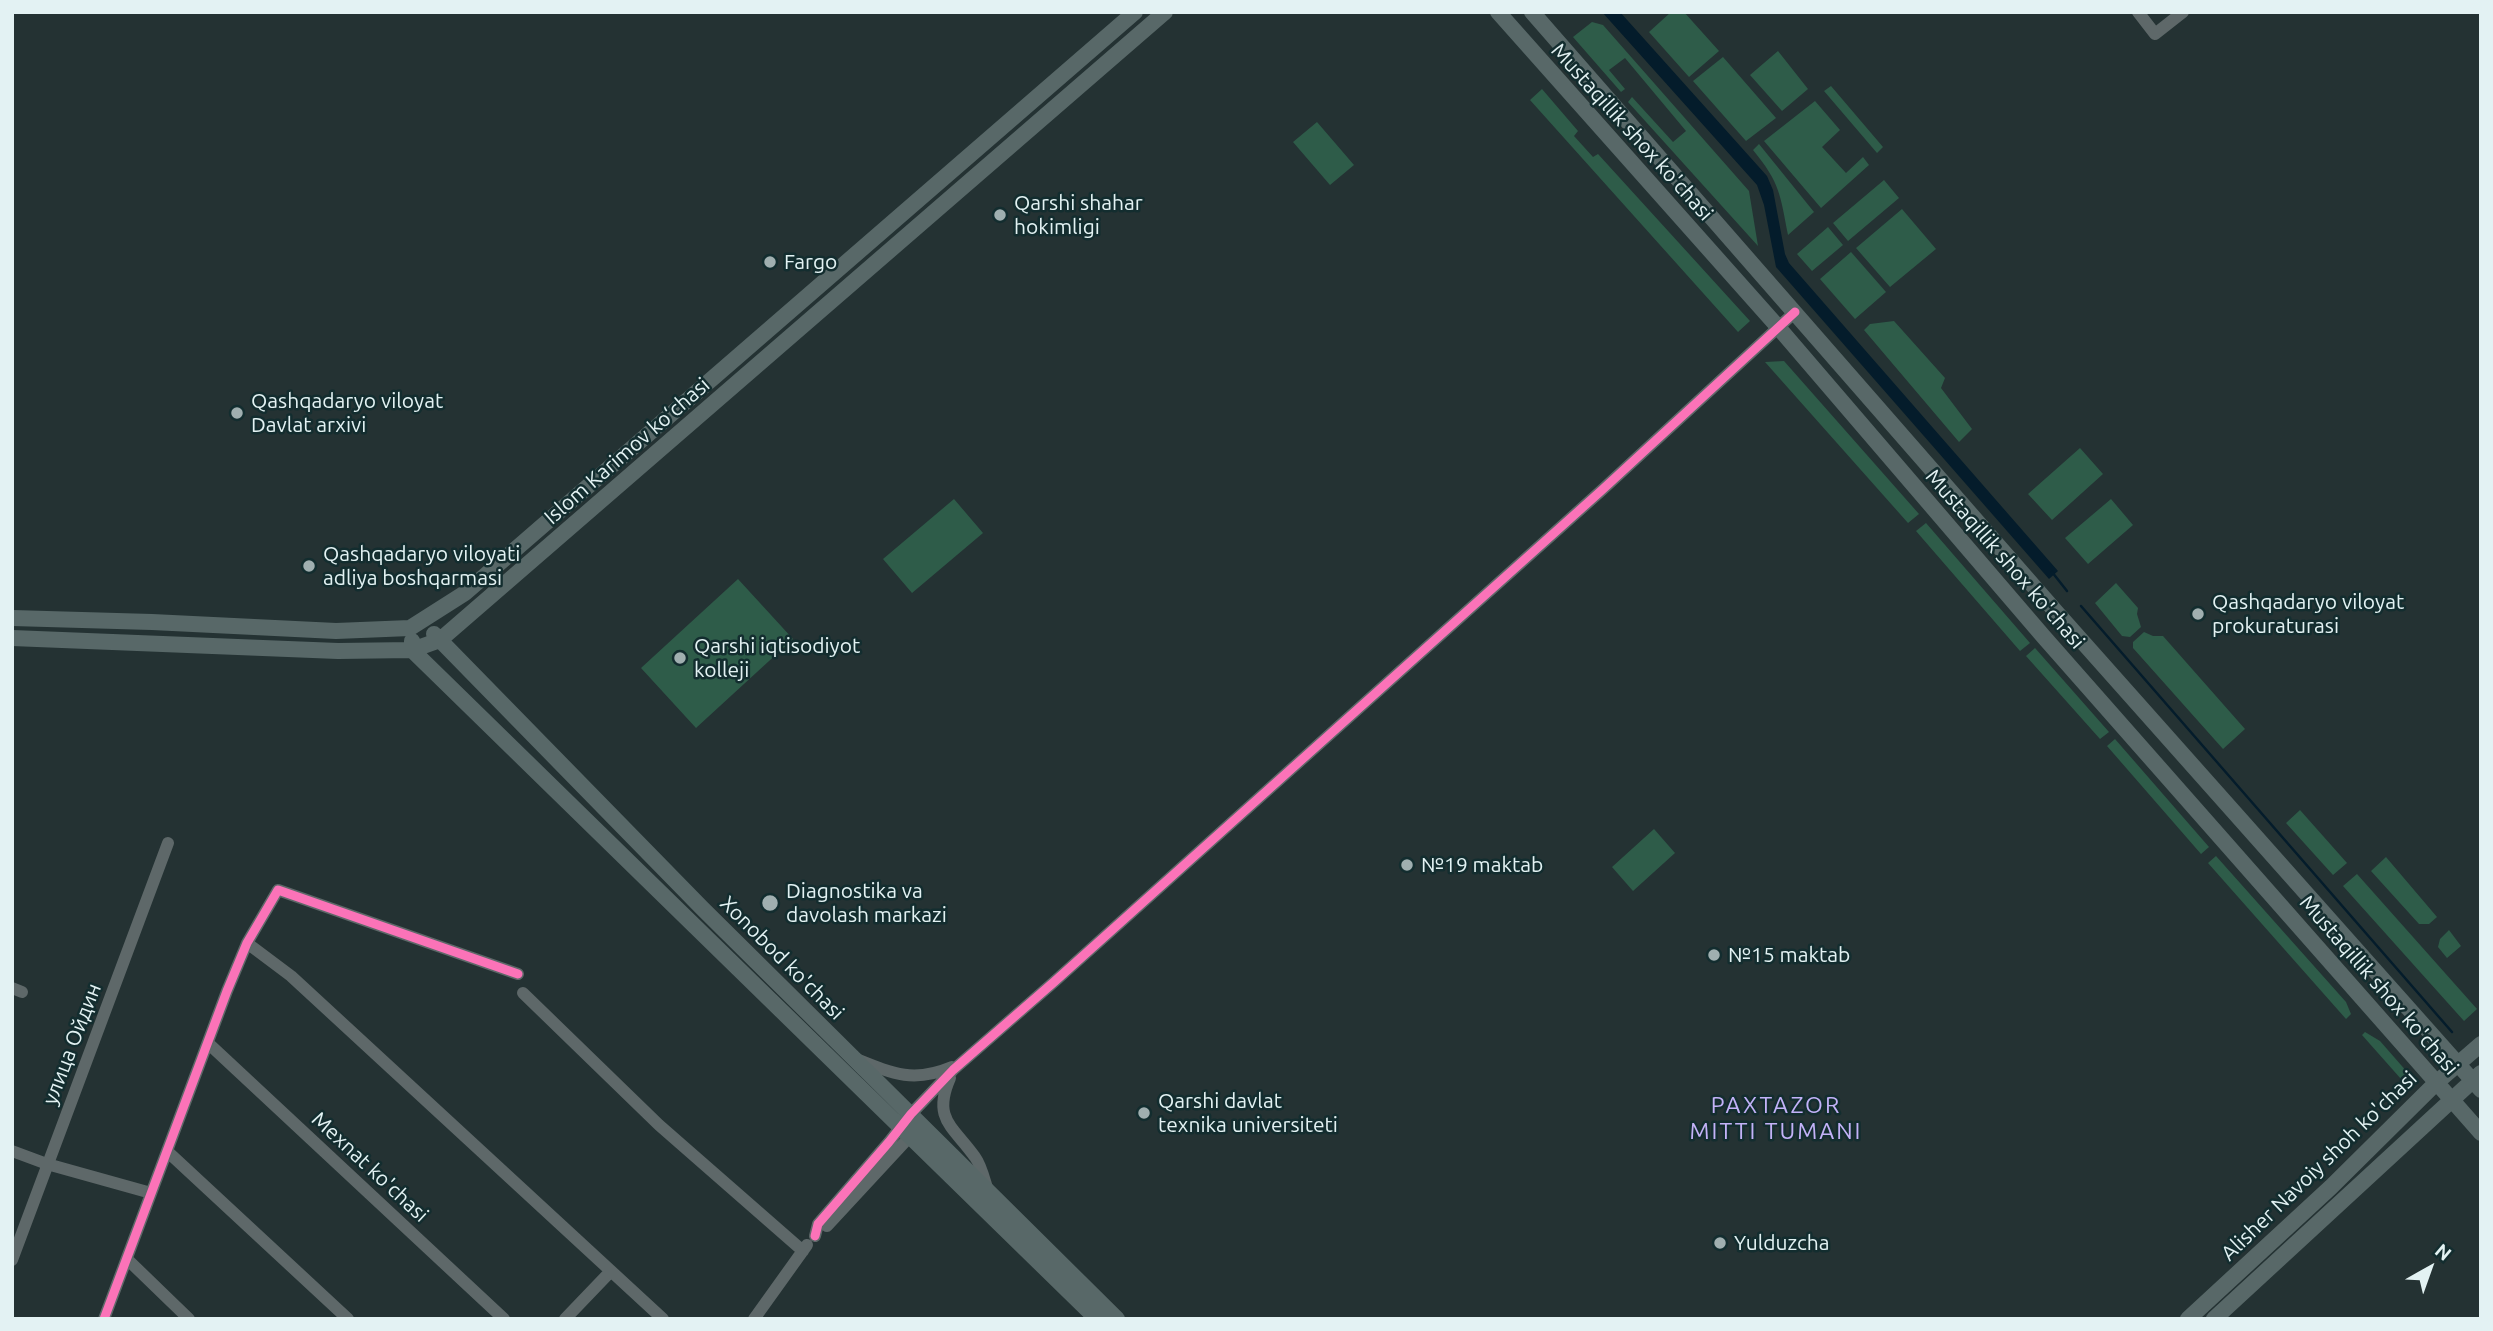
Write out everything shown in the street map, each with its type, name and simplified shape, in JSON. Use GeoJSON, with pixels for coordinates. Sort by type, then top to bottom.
{"type":"FeatureCollection","features":[{"type":"Feature","properties":{"kind":"main road","name":"Islom Karimov ko‘chasi"},"geometry":{"type":"LineString","coordinates":[[416,625],[465,593],[1135,12]]}},
{"type":"Feature","properties":{"kind":"main road","name":"Islom Karimov ko‘chasi"},"geometry":{"type":"LineString","coordinates":[[12,638],[338,651],[412,650],[440,640],[1165,12]]}},
{"type":"Feature","properties":{"kind":"main road","name":"Mustaqillik shox ko'chasi"},"geometry":{"type":"LineString","coordinates":[[1498,12],[1778,327],[2043,636],[2481,1133]]}},
{"type":"Feature","properties":{"kind":"main road","name":"Mustaqillik shox ko'chasi"},"geometry":{"type":"LineString","coordinates":[[1532,12],[2057,613],[2458,1064],[2478,1081]]}},
{"type":"Feature","properties":{"kind":"main road"},"geometry":{"type":"LineString","coordinates":[[12,618],[336,631],[416,625],[412,650]]}},
{"type":"Feature","properties":{"kind":"main road"},"geometry":{"type":"LineString","coordinates":[[156,622],[157,643]]}},
{"type":"Feature","properties":{"kind":"main road","name":"Xonobod ko'chasi"},"geometry":{"type":"LineString","coordinates":[[416,625],[440,640],[852,1057],[911,1125],[1097,1319]]}},
{"type":"Feature","properties":{"kind":"main road","name":"Xonobod ko'chasi"},"geometry":{"type":"LineString","coordinates":[[412,650],[911,1125],[988,1192],[1117,1319]]}},
{"type":"Feature","properties":{"kind":"main road","name":"Alisher Navoiy shoh ko'chasi"},"geometry":{"type":"LineString","coordinates":[[2188,1319],[2330,1187],[2436,1083],[2481,1044]]}},
{"type":"Feature","properties":{"kind":"main road","name":"Alisher Navoiy shoh ko'chasi"},"geometry":{"type":"LineString","coordinates":[[2214,1319],[2451,1099],[2478,1081]]}},
{"type":"Feature","properties":{"kind":"street"},"geometry":{"type":"LineString","coordinates":[[2138,12],[2155,34],[2182,12]]}},
{"type":"Feature","properties":{"kind":"street"},"geometry":{"type":"LineString","coordinates":[[754,1319],[815,1236],[818,1224],[911,1125],[956,1067],[1602,490],[1795,312]]}},
{"type":"Feature","properties":{"kind":"street","name":"улица Ойдин"},"geometry":{"type":"LineString","coordinates":[[12,1260],[168,843]]}},
{"type":"Feature","properties":{"kind":"street"},"geometry":{"type":"LineString","coordinates":[[104,1319],[247,943],[278,890],[518,974]]}},
{"type":"Feature","properties":{"kind":"street"},"geometry":{"type":"LineString","coordinates":[[247,943],[290,976],[663,1319]]}},
{"type":"Feature","properties":{"kind":"street"},"geometry":{"type":"LineString","coordinates":[[523,993],[659,1125],[803,1251]]}},
{"type":"Feature","properties":{"kind":"street","name":"Mexnat ko'chasi"},"geometry":{"type":"LineString","coordinates":[[209,1044],[504,1319]]}},
{"type":"Feature","properties":{"kind":"street"},"geometry":{"type":"LineString","coordinates":[[852,1057],[893,1073],[913,1077],[956,1067]]}},
{"type":"Feature","properties":{"kind":"street"},"geometry":{"type":"LineString","coordinates":[[956,1067],[943,1093],[943,1114],[955,1135],[976,1158],[988,1192]]}},
{"type":"Feature","properties":{"kind":"street"},"geometry":{"type":"LineString","coordinates":[[12,1151],[47,1164],[151,1193]]}},
{"type":"Feature","properties":{"kind":"street"},"geometry":{"type":"LineString","coordinates":[[168,1152],[348,1319]]}},
{"type":"Feature","properties":{"kind":"street"},"geometry":{"type":"LineString","coordinates":[[127,1259],[189,1319]]}},
{"type":"Feature","properties":{"kind":"street"},"geometry":{"type":"LineString","coordinates":[[565,1319],[611,1271]]}},
{"type":"Feature","properties":{"kind":"green space"},"geometry":{"type":"Polygon","coordinates":[[[1671,12],[1684,12],[1719,51],[1689,77],[1649,32],[1671,12]]]}},
{"type":"Feature","properties":{"kind":"green space"},"geometry":{"type":"Polygon","coordinates":[[[1592,22],[1603,25],[1749,191],[1758,246],[1628,102],[1632,97],[1673,142],[1686,131],[1625,58],[1609,70],[1625,89],[1621,92],[1573,37],[1592,22]]]}},
{"type":"Feature","properties":{"kind":"green space"},"geometry":{"type":"Polygon","coordinates":[[[1778,51],[1808,89],[1782,111],[1750,75],[1778,51]]]}},
{"type":"Feature","properties":{"kind":"green space"},"geometry":{"type":"Polygon","coordinates":[[[1723,57],[1776,118],[1746,141],[1693,81],[1723,57]]]}},
{"type":"Feature","properties":{"kind":"green space"},"geometry":{"type":"Polygon","coordinates":[[[1831,86],[1883,147],[1877,153],[1824,91],[1831,86]]]}},
{"type":"Feature","properties":{"kind":"green space"},"geometry":{"type":"Polygon","coordinates":[[[1542,89],[1578,131],[1574,136],[1593,157],[1598,154],[1750,321],[1738,332],[1530,100],[1542,89]]]}},
{"type":"Feature","properties":{"kind":"green space"},"geometry":{"type":"Polygon","coordinates":[[[1815,101],[1840,130],[1822,147],[1846,173],[1863,157],[1869,165],[1821,208],[1764,141],[1815,101]]]}},
{"type":"Feature","properties":{"kind":"green space"},"geometry":{"type":"Polygon","coordinates":[[[1317,122],[1354,165],[1330,185],[1293,142],[1317,122]]]}},
{"type":"Feature","properties":{"kind":"green space"},"geometry":{"type":"Polygon","coordinates":[[[1759,144],[1814,212],[1788,235],[1778,190],[1769,171],[1753,150],[1759,144]]]}},
{"type":"Feature","properties":{"kind":"green space"},"geometry":{"type":"Polygon","coordinates":[[[1884,180],[1899,198],[1848,241],[1833,223],[1884,180]]]}},
{"type":"Feature","properties":{"kind":"green space"},"geometry":{"type":"Polygon","coordinates":[[[1902,209],[1936,249],[1890,287],[1856,248],[1902,209]]]}},
{"type":"Feature","properties":{"kind":"green space"},"geometry":{"type":"Polygon","coordinates":[[[1828,227],[1843,245],[1812,271],[1797,254],[1828,227]]]}},
{"type":"Feature","properties":{"kind":"green space"},"geometry":{"type":"Polygon","coordinates":[[[1851,252],[1886,292],[1855,319],[1820,279],[1851,252]]]}},
{"type":"Feature","properties":{"kind":"green space"},"geometry":{"type":"Polygon","coordinates":[[[1894,321],[1945,378],[1941,388],[1972,429],[1959,442],[1864,330],[1870,324],[1894,321]]]}},
{"type":"Feature","properties":{"kind":"green space"},"geometry":{"type":"Polygon","coordinates":[[[1784,361],[1919,514],[1908,523],[1765,362],[1784,361]]]}},
{"type":"Feature","properties":{"kind":"green space"},"geometry":{"type":"Polygon","coordinates":[[[2080,448],[2103,474],[2052,520],[2028,494],[2080,448]]]}},
{"type":"Feature","properties":{"kind":"green space"},"geometry":{"type":"Polygon","coordinates":[[[954,499],[983,533],[912,593],[883,559],[954,499]]]}},
{"type":"Feature","properties":{"kind":"green space"},"geometry":{"type":"Polygon","coordinates":[[[2111,499],[2133,525],[2088,564],[2065,538],[2111,499]]]}},
{"type":"Feature","properties":{"kind":"green space"},"geometry":{"type":"Polygon","coordinates":[[[1926,523],[2030,643],[2020,651],[1916,531],[1926,523]]]}},
{"type":"Feature","properties":{"kind":"green space"},"geometry":{"type":"Polygon","coordinates":[[[738,579],[793,639],[696,728],[641,668],[738,579]]]}},
{"type":"Feature","properties":{"kind":"green space"},"geometry":{"type":"Polygon","coordinates":[[[2116,583],[2138,608],[2141,627],[2130,637],[2122,636],[2095,603],[2116,583]]]}},
{"type":"Feature","properties":{"kind":"green space"},"geometry":{"type":"Polygon","coordinates":[[[2144,632],[2163,636],[2245,729],[2223,749],[2133,648],[2133,642],[2144,632]]]}},
{"type":"Feature","properties":{"kind":"green space"},"geometry":{"type":"Polygon","coordinates":[[[2035,648],[2109,732],[2100,739],[2026,656],[2035,648]]]}},
{"type":"Feature","properties":{"kind":"green space"},"geometry":{"type":"Polygon","coordinates":[[[2115,739],[2209,847],[2201,854],[2107,746],[2115,739]]]}},
{"type":"Feature","properties":{"kind":"green space"},"geometry":{"type":"Polygon","coordinates":[[[2300,810],[2347,863],[2333,875],[2286,823],[2300,810]]]}},
{"type":"Feature","properties":{"kind":"green space"},"geometry":{"type":"Polygon","coordinates":[[[1654,829],[1675,853],[1633,891],[1612,867],[1654,829]]]}},
{"type":"Feature","properties":{"kind":"green space"},"geometry":{"type":"Polygon","coordinates":[[[2216,856],[2346,1002],[2351,1014],[2346,1019],[2208,863],[2216,856]]]}},
{"type":"Feature","properties":{"kind":"green space"},"geometry":{"type":"Polygon","coordinates":[[[2386,857],[2437,917],[2429,924],[2419,924],[2371,871],[2386,857]]]}},
{"type":"Feature","properties":{"kind":"green space"},"geometry":{"type":"Polygon","coordinates":[[[2357,874],[2477,1009],[2464,1021],[2343,886],[2357,874]]]}},
{"type":"Feature","properties":{"kind":"green space"},"geometry":{"type":"Polygon","coordinates":[[[2449,930],[2461,946],[2447,958],[2438,947],[2440,939],[2449,930]]]}},
{"type":"Feature","properties":{"kind":"green space"},"geometry":{"type":"Polygon","coordinates":[[[2365,1032],[2380,1041],[2408,1073],[2401,1079],[2362,1035],[2365,1032]]]}},
{"type":"Feature","properties":{"kind":"water"},"geometry":{"type":"Polygon","coordinates":[[[1602,12],[1620,12],[1767,176],[1773,190],[1789,263],[2058,571],[2049,579],[1776,267],[1764,205],[1757,185],[1602,12]]]}},
{"type":"Feature","properties":{"kind":"waterway"},"geometry":{"type":"LineString","coordinates":[[2052,572],[2067,591]]}},
{"type":"Feature","properties":{"kind":"waterway"},"geometry":{"type":"LineString","coordinates":[[2081,606],[2452,1032]]}},
{"type":"Feature","properties":{"kind":"cycle path"},"geometry":{"type":"LineString","coordinates":[[815,1236],[818,1224],[911,1114],[953,1070],[1602,490],[1795,312]]}},
{"type":"Feature","properties":{"kind":"cycle path"},"geometry":{"type":"LineString","coordinates":[[104,1319],[227,991],[247,943],[278,890],[518,974]]}},
{"type":"Feature","properties":{"kind":"place","name":"Qarshi shahar hokimligi"},"geometry":{"type":"Point","coordinates":[1000,215]}},
{"type":"Feature","properties":{"kind":"place","name":"Fargo"},"geometry":{"type":"Point","coordinates":[770,262]}},
{"type":"Feature","properties":{"kind":"place","name":"Qashqadaryo viloyat Davlat arxivi"},"geometry":{"type":"Point","coordinates":[237,413]}},
{"type":"Feature","properties":{"kind":"place","name":"Qashqadaryo viloyati adliya boshqarmasi"},"geometry":{"type":"Point","coordinates":[309,566]}},
{"type":"Feature","properties":{"kind":"place","name":"Qashqadaryo viloyat prokuraturasi"},"geometry":{"type":"Point","coordinates":[2198,614]}},
{"type":"Feature","properties":{"kind":"place","name":"Qarshi iqtisodiyot kolleji"},"geometry":{"type":"Point","coordinates":[680,658]}},
{"type":"Feature","properties":{"kind":"place","name":"№19 maktab"},"geometry":{"type":"Point","coordinates":[1407,865]}},
{"type":"Feature","properties":{"kind":"place","name":"Diagnostika va davolash markazi"},"geometry":{"type":"Point","coordinates":[770,903]}},
{"type":"Feature","properties":{"kind":"place","name":"№15 maktab"},"geometry":{"type":"Point","coordinates":[1714,955]}},
{"type":"Feature","properties":{"kind":"place","name":"Qarshi davlat texnika universiteti"},"geometry":{"type":"Point","coordinates":[1144,1113]}},
{"type":"Feature","properties":{"kind":"place","name":"Yulduzcha"},"geometry":{"type":"Point","coordinates":[1720,1243]}},
{"type":"Feature","properties":{"kind":"district","name":"PAXTAZOR MITTI TUMANI"},"geometry":{"type":"Point","coordinates":[1776,1118]}}]}
